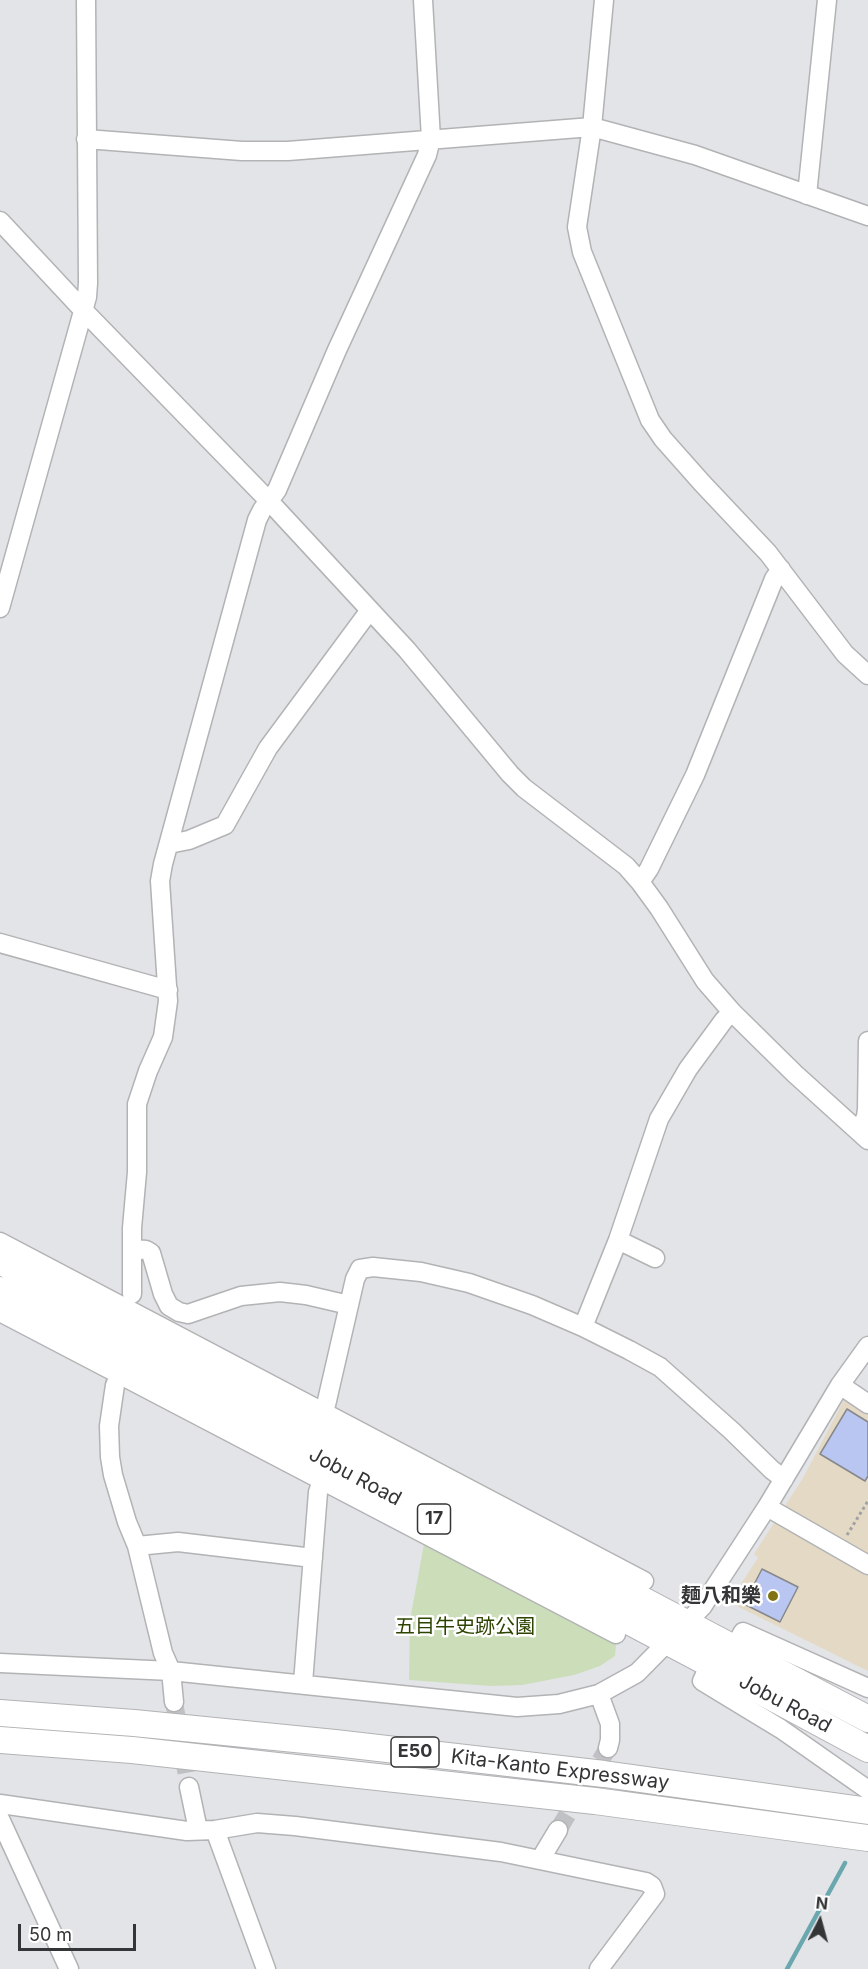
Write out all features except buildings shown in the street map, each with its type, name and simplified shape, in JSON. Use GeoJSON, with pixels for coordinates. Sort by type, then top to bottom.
{"type":"FeatureCollection","features":[{"type":"Feature","properties":{"kind":"highway","name":"Jobu Road"},"geometry":{"type":"LineString","coordinates":[[0,1261],[83,1295],[480,1505],[686,1624],[868,1719]]}},
{"type":"Feature","properties":{"kind":"highway","name":"Jobu Road"},"geometry":{"type":"LineString","coordinates":[[0,1290],[150,1380],[517,1573],[710,1664],[868,1749]]}},
{"type":"Feature","properties":{"kind":"highway","name":"Kita-Kanto Expressway"},"geometry":{"type":"LineString","coordinates":[[0,1713],[134,1723],[335,1743],[604,1774],[868,1810]]}},
{"type":"Feature","properties":{"kind":"highway","name":"Kita-Kanto Expressway"},"geometry":{"type":"LineString","coordinates":[[0,1740],[144,1752],[595,1801],[868,1838]]}},
{"type":"Feature","properties":{"kind":"street"},"geometry":{"type":"LineString","coordinates":[[0,608],[84,311],[88,283],[86,0]]}},
{"type":"Feature","properties":{"kind":"street"},"geometry":{"type":"LineString","coordinates":[[132,1294],[137,1104],[163,1037],[168,990],[160,880],[257,520],[277,490],[337,350],[427,155],[430,139],[423,0]]}},
{"type":"Feature","properties":{"kind":"street"},"geometry":{"type":"LineString","coordinates":[[604,0],[592,127],[577,227],[582,252],[650,420],[663,439],[768,553],[845,654],[868,675]]}},
{"type":"Feature","properties":{"kind":"street"},"geometry":{"type":"LineString","coordinates":[[807,195],[827,0]]}},
{"type":"Feature","properties":{"kind":"street"},"geometry":{"type":"LineString","coordinates":[[86,139],[242,151],[288,151],[592,127],[695,155],[868,216]]}},
{"type":"Feature","properties":{"kind":"street"},"geometry":{"type":"LineString","coordinates":[[0,221],[407,650],[510,774],[524,788],[612,854],[640,882],[705,981],[732,1012],[795,1074],[864,1135]]}},
{"type":"Feature","properties":{"kind":"street"},"geometry":{"type":"LineString","coordinates":[[640,882],[649,869],[695,775],[774,579],[781,569]]}},
{"type":"Feature","properties":{"kind":"street"},"geometry":{"type":"LineString","coordinates":[[169,844],[189,840],[225,825],[268,748],[370,610]]}},
{"type":"Feature","properties":{"kind":"street"},"geometry":{"type":"LineString","coordinates":[[0,943],[168,990]]}},
{"type":"Feature","properties":{"kind":"street"},"geometry":{"type":"LineString","coordinates":[[583,1326],[618,1240],[659,1119],[688,1069],[732,1012]]}},
{"type":"Feature","properties":{"kind":"street"},"geometry":{"type":"LineString","coordinates":[[864,1135],[867,1109],[868,1041]]}},
{"type":"Feature","properties":{"kind":"street"},"geometry":{"type":"LineString","coordinates":[[618,1240],[655,1258]]}},
{"type":"Feature","properties":{"kind":"street"},"geometry":{"type":"LineString","coordinates":[[0,1242],[83,1295],[322,1411],[480,1505],[644,1581]]}},
{"type":"Feature","properties":{"kind":"street"},"geometry":{"type":"LineString","coordinates":[[133,1249],[146,1250],[151,1253],[163,1294],[169,1306],[188,1314],[241,1296],[259,1293],[280,1292],[306,1295],[349,1305]]}},
{"type":"Feature","properties":{"kind":"street"},"geometry":{"type":"LineString","coordinates":[[322,1411],[326,1405],[349,1305],[360,1269],[373,1267],[421,1272],[469,1283],[532,1305],[583,1326],[660,1367],[784,1479]]}},
{"type":"Feature","properties":{"kind":"street"},"geometry":{"type":"LineString","coordinates":[[0,1312],[150,1380],[322,1481],[517,1573],[616,1634]]}},
{"type":"Feature","properties":{"kind":"street"},"geometry":{"type":"LineString","coordinates":[[0,1663],[171,1671],[517,1707],[559,1704],[599,1694],[637,1673],[702,1607],[767,1507],[840,1385],[868,1346]]}},
{"type":"Feature","properties":{"kind":"street"},"geometry":{"type":"LineString","coordinates":[[115,1385],[109,1413],[110,1457],[118,1494],[137,1546],[163,1653],[171,1671],[174,1702]]}},
{"type":"Feature","properties":{"kind":"street"},"geometry":{"type":"LineString","coordinates":[[840,1385],[868,1404]]}},
{"type":"Feature","properties":{"kind":"street"},"geometry":{"type":"LineString","coordinates":[[303,1683],[318,1492],[322,1481]]}},
{"type":"Feature","properties":{"kind":"street"},"geometry":{"type":"LineString","coordinates":[[767,1507],[868,1565]]}},
{"type":"Feature","properties":{"kind":"street"},"geometry":{"type":"LineString","coordinates":[[137,1546],[178,1542],[313,1558]]}},
{"type":"Feature","properties":{"kind":"street"},"geometry":{"type":"LineString","coordinates":[[734,1648],[743,1632],[868,1688]]}},
{"type":"Feature","properties":{"kind":"street"},"geometry":{"type":"LineString","coordinates":[[710,1664],[702,1681],[782,1729],[868,1790]]}},
{"type":"Feature","properties":{"kind":"street"},"geometry":{"type":"LineString","coordinates":[[599,1694],[617,1721],[608,1748]]}},
{"type":"Feature","properties":{"kind":"street"},"geometry":{"type":"LineString","coordinates":[[189,1788],[267,1969]]}},
{"type":"Feature","properties":{"kind":"street"},"geometry":{"type":"LineString","coordinates":[[0,1804],[172,1830],[207,1830],[242,1825],[274,1824],[501,1852],[646,1882],[652,1886],[655,1894],[599,1969]]}},
{"type":"Feature","properties":{"kind":"street"},"geometry":{"type":"LineString","coordinates":[[0,1819],[69,1969]]}},
{"type":"Feature","properties":{"kind":"street"},"geometry":{"type":"LineString","coordinates":[[540,1860],[558,1830]]}},
{"type":"Feature","properties":{"kind":"path"},"geometry":{"type":"LineString","coordinates":[[839,1549],[868,1501]]}},
{"type":"Feature","properties":{"kind":"shaded area"},"geometry":{"type":"Polygon","coordinates":[[[844,1400],[868,1414],[868,1671],[733,1604],[731,1599],[758,1558],[754,1554],[803,1478],[844,1400]]]}},
{"type":"Feature","properties":{"kind":"green space","name":"五目牛史跡公園"},"geometry":{"type":"Polygon","coordinates":[[[424,1544],[613,1640],[616,1645],[615,1656],[600,1666],[574,1675],[522,1685],[491,1686],[409,1680],[410,1620],[424,1544]]]}},
{"type":"Feature","properties":{"kind":"waterway"},"geometry":{"type":"LineString","coordinates":[[787,1969],[845,1863]]}},
{"type":"Feature","properties":{"kind":"tunnel"},"geometry":{"type":"LineString","coordinates":[[174,1702],[189,1787]]}},
{"type":"Feature","properties":{"kind":"tunnel"},"geometry":{"type":"LineString","coordinates":[[558,1830],[608,1748]]}},
{"type":"Feature","properties":{"kind":"place","name":"麺八和樂"},"geometry":{"type":"Point","coordinates":[773,1596]}}]}
